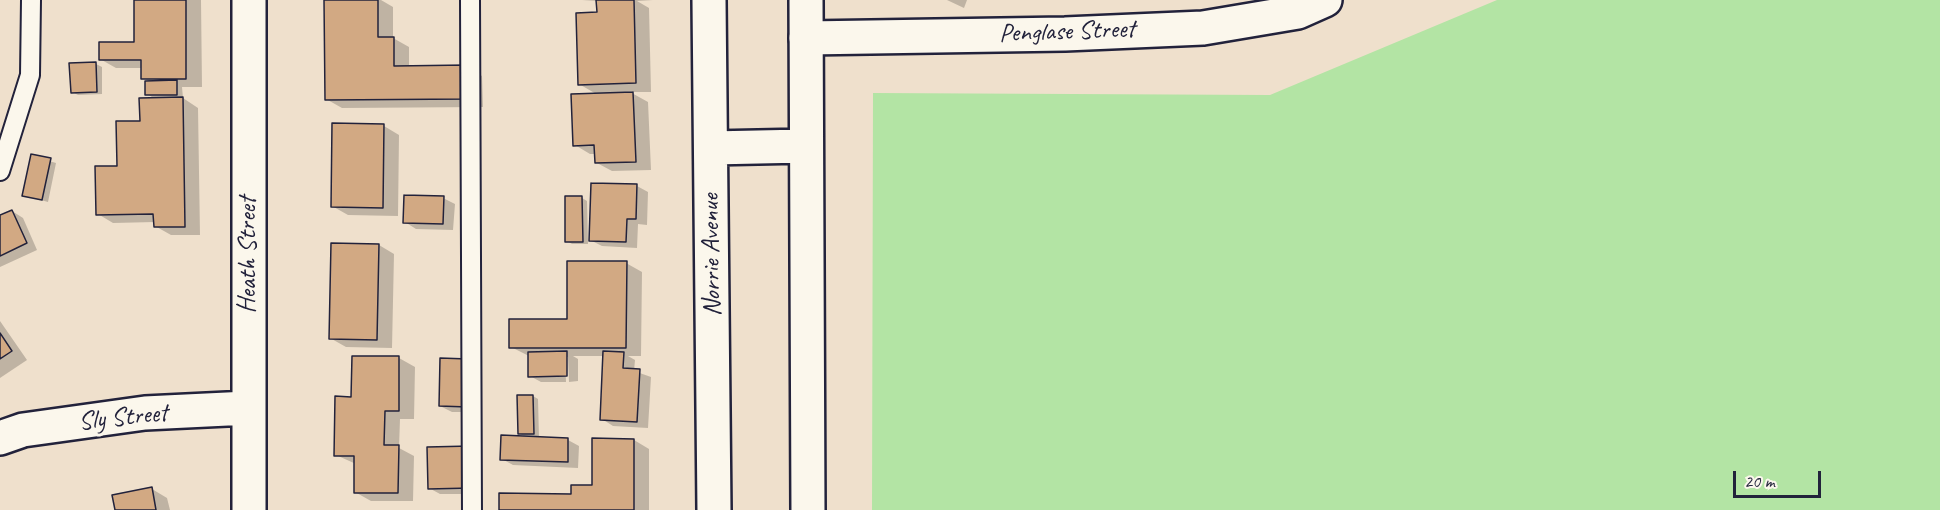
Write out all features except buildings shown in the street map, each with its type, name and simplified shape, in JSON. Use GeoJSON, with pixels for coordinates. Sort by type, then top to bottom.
{"type":"FeatureCollection","features":[{"type":"Feature","properties":{"kind":"street","name":"Heath Street"},"geometry":{"type":"LineString","coordinates":[[249,0],[249,510]]}},
{"type":"Feature","properties":{"kind":"street","name":"Norrie Avenue"},"geometry":{"type":"LineString","coordinates":[[709,0],[714,510]]}},
{"type":"Feature","properties":{"kind":"street"},"geometry":{"type":"LineString","coordinates":[[806,0],[808,510]]}},
{"type":"Feature","properties":{"kind":"street","name":"Penglase Street"},"geometry":{"type":"LineString","coordinates":[[806,38],[1065,34],[1203,28],[1298,12],[1325,0]]}},
{"type":"Feature","properties":{"kind":"street"},"geometry":{"type":"LineString","coordinates":[[711,148],[806,146]]}},
{"type":"Feature","properties":{"kind":"street","name":"Sly Street"},"geometry":{"type":"LineString","coordinates":[[0,438],[23,430],[145,413],[248,408]]}},
{"type":"Feature","properties":{"kind":"lane"},"geometry":{"type":"LineString","coordinates":[[0,171],[30,75],[31,0]]}},
{"type":"Feature","properties":{"kind":"lane"},"geometry":{"type":"LineString","coordinates":[[470,0],[472,510]]}},
{"type":"Feature","properties":{"kind":"green space"},"geometry":{"type":"Polygon","coordinates":[[[1497,0],[1940,0],[1940,510],[872,510],[873,93],[1270,95],[1497,0]]]}}]}
